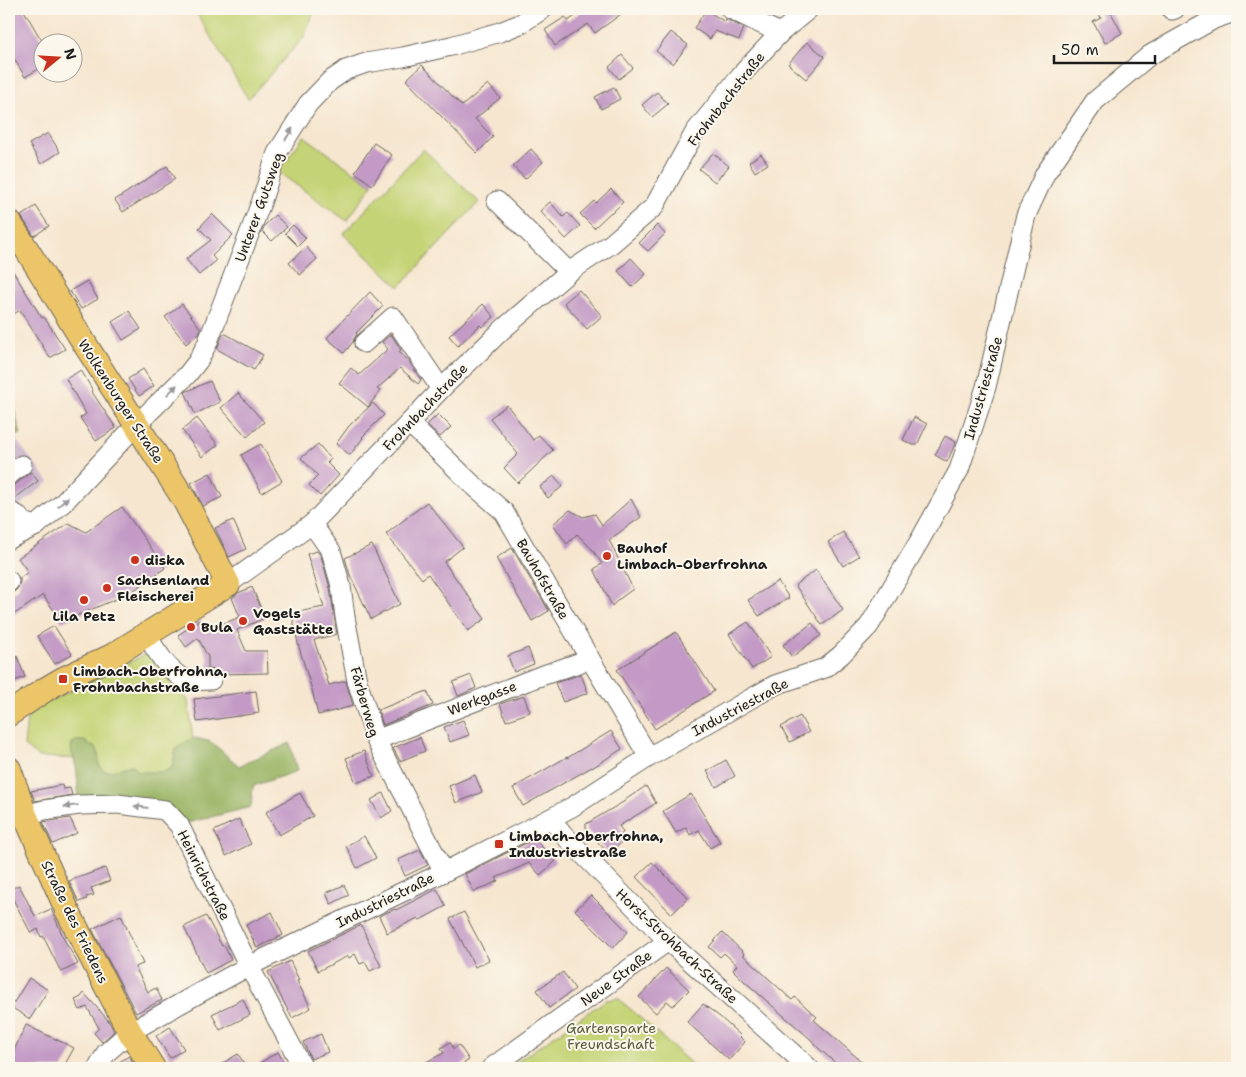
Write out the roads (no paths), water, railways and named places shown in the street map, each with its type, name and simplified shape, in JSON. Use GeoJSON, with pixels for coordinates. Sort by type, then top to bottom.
{"type":"FeatureCollection","features":[{"type":"Feature","properties":{"kind":"main road","name":"Wolkenburger Straße"},"geometry":{"type":"LineString","coordinates":[[9,222],[88,350],[184,499],[228,584]]}},
{"type":"Feature","properties":{"kind":"main road","name":"Frohnbachstraße"},"geometry":{"type":"LineString","coordinates":[[9,714],[63,679],[112,656],[228,584]]}},
{"type":"Feature","properties":{"kind":"main road","name":"Straße des Friedens"},"geometry":{"type":"LineString","coordinates":[[9,769],[25,815],[67,910],[130,1032],[154,1068]]}},
{"type":"Feature","properties":{"kind":"street","name":"Unterer Gutsweg"},"geometry":{"type":"LineString","coordinates":[[9,539],[36,526],[64,502],[137,424],[187,376],[198,361],[207,344],[238,266],[277,153],[308,104],[330,80],[346,70],[366,63],[451,46],[500,32],[520,24],[543,9]]}},
{"type":"Feature","properties":{"kind":"street"},"geometry":{"type":"LineString","coordinates":[[730,9],[780,32]]}},
{"type":"Feature","properties":{"kind":"street","name":"Frohnbachstraße"},"geometry":{"type":"LineString","coordinates":[[228,584],[312,524],[441,389],[502,330],[569,272],[611,244],[654,207],[695,132],[740,76],[780,32],[809,9]]}},
{"type":"Feature","properties":{"kind":"street"},"geometry":{"type":"LineString","coordinates":[[1171,9],[1175,9]]}},
{"type":"Feature","properties":{"kind":"street","name":"Industriestraße"},"geometry":{"type":"LineString","coordinates":[[98,1068],[106,1053],[130,1032],[249,966],[551,818],[649,757],[775,685],[825,668],[840,655],[869,626],[959,470],[986,387],[1026,215],[1045,174],[1095,102],[1150,55],[1232,11]]}},
{"type":"Feature","properties":{"kind":"street"},"geometry":{"type":"LineString","coordinates":[[498,201],[569,272]]}},
{"type":"Feature","properties":{"kind":"street"},"geometry":{"type":"LineString","coordinates":[[364,343],[393,317],[441,389]]}},
{"type":"Feature","properties":{"kind":"street","name":"Bauhofstraße"},"geometry":{"type":"LineString","coordinates":[[409,423],[504,512],[649,757]]}},
{"type":"Feature","properties":{"kind":"street"},"geometry":{"type":"LineString","coordinates":[[9,514],[11,512],[17,515],[23,522],[36,526]]}},
{"type":"Feature","properties":{"kind":"street","name":"Färberweg"},"geometry":{"type":"LineString","coordinates":[[312,524],[331,550],[341,586],[357,681],[376,740],[444,872]]}},
{"type":"Feature","properties":{"kind":"street"},"geometry":{"type":"LineString","coordinates":[[146,635],[160,656],[183,678],[211,680]]}},
{"type":"Feature","properties":{"kind":"street","name":"Werkgasse"},"geometry":{"type":"LineString","coordinates":[[376,740],[526,681],[590,659]]}},
{"type":"Feature","properties":{"kind":"street","name":"Heinrichstraße"},"geometry":{"type":"LineString","coordinates":[[25,815],[79,805],[118,804],[165,810],[180,825],[249,966],[303,1068]]}},
{"type":"Feature","properties":{"kind":"street","name":"Horst-Strohbach-Straße"},"geometry":{"type":"LineString","coordinates":[[551,818],[562,833],[668,941],[809,1068]]}},
{"type":"Feature","properties":{"kind":"street","name":"Neue Straße"},"geometry":{"type":"LineString","coordinates":[[491,1068],[668,941]]}},
{"type":"Feature","properties":{"kind":"place","name":"Bauhof Limbach-Oberfrohna"},"geometry":{"type":"Point","coordinates":[607,556]}},
{"type":"Feature","properties":{"kind":"place","name":"diska"},"geometry":{"type":"Point","coordinates":[135,560]}},
{"type":"Feature","properties":{"kind":"place","name":"Sachsenland Fleischerei"},"geometry":{"type":"Point","coordinates":[107,588]}},
{"type":"Feature","properties":{"kind":"place","name":"Lila Petz"},"geometry":{"type":"Point","coordinates":[84,600]}},
{"type":"Feature","properties":{"kind":"place","name":"Vogels Gaststätte"},"geometry":{"type":"Point","coordinates":[243,621]}},
{"type":"Feature","properties":{"kind":"place","name":"Bula"},"geometry":{"type":"Point","coordinates":[191,627]}},
{"type":"Feature","properties":{"kind":"place","name":"Limbach-Oberfrohna, Frohnbachstraße"},"geometry":{"type":"Point","coordinates":[63,679]}},
{"type":"Feature","properties":{"kind":"place","name":"Limbach-Oberfrohna, Industriestraße"},"geometry":{"type":"Point","coordinates":[499,844]}},
{"type":"Feature","properties":{"kind":"park label","name":"Gartensparte Freundschaft"},"geometry":{"type":"Point","coordinates":[611,1036]}}]}
